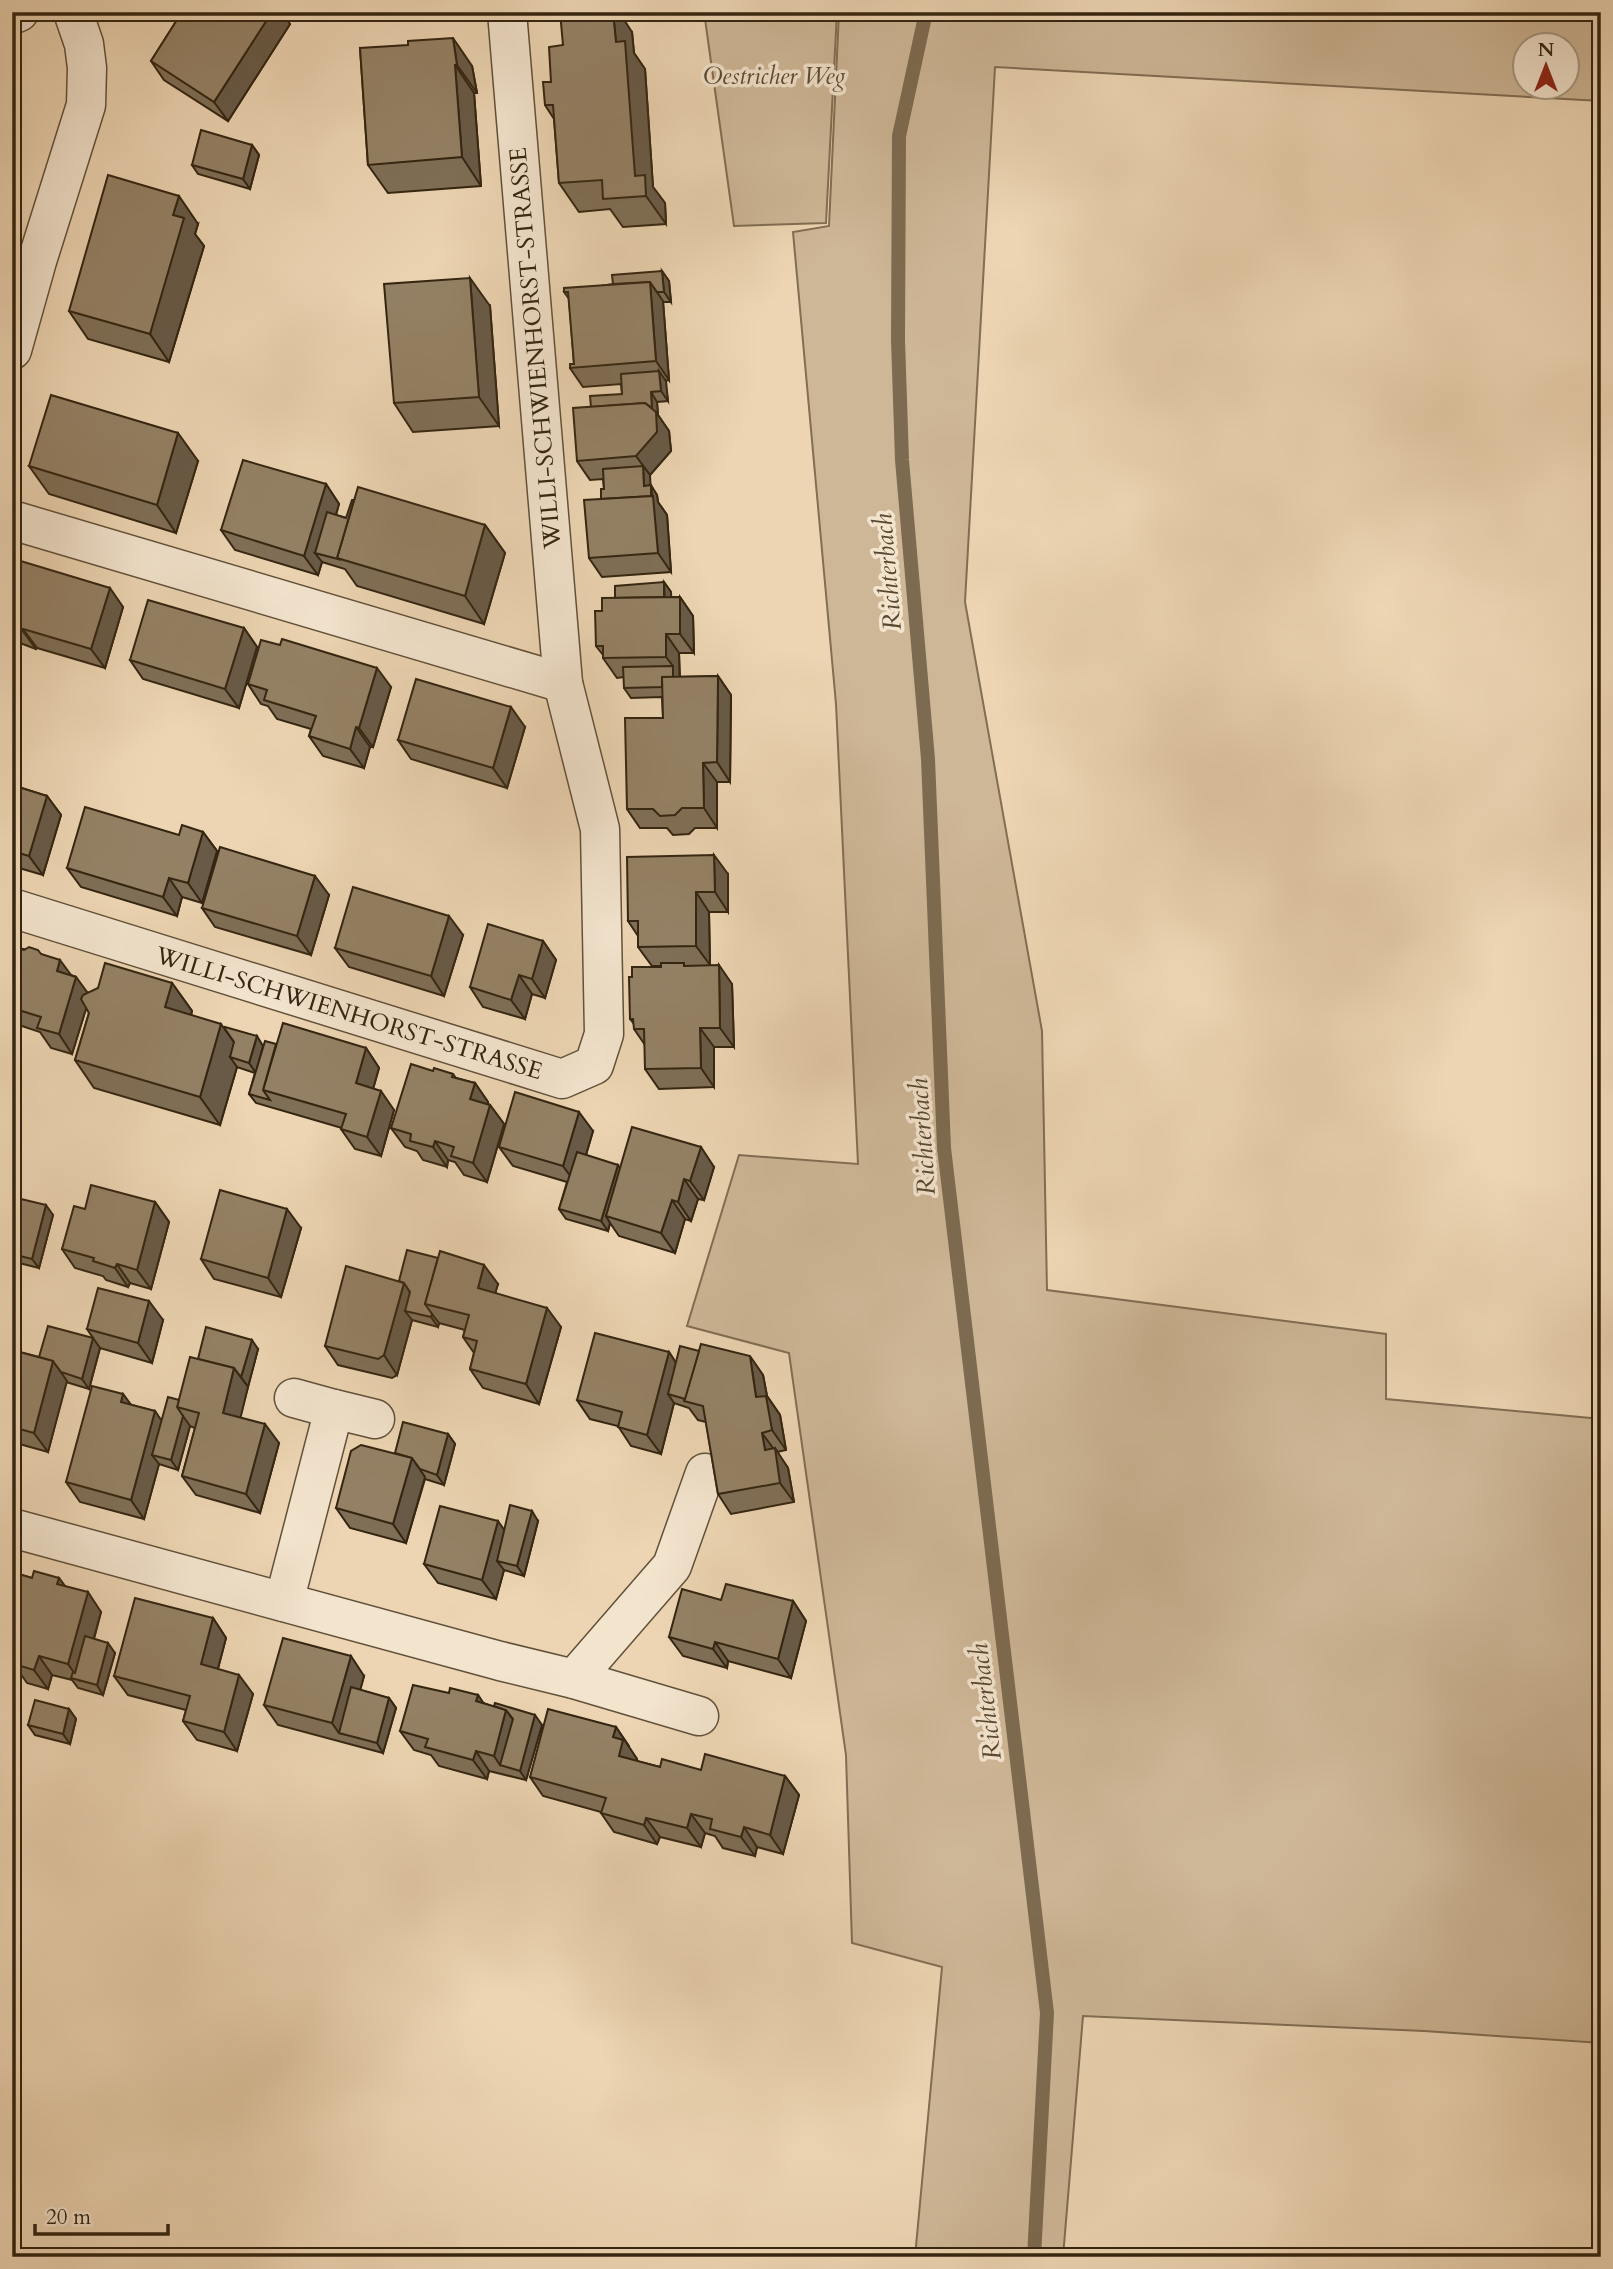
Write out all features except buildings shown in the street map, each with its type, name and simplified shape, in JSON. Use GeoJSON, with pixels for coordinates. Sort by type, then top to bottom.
{"type":"FeatureCollection","features":[{"type":"Feature","properties":{"kind":"street"},"geometry":{"type":"LineString","coordinates":[[12,350],[86,105],[87,68],[84,44],[73,12]]}},
{"type":"Feature","properties":{"kind":"street","name":"WILLI-SCHWIENHORST-STRASSE"},"geometry":{"type":"LineString","coordinates":[[12,908],[562,1079],[594,1065],[604,1034],[600,829],[563,683],[507,12]]}},
{"type":"Feature","properties":{"kind":"street"},"geometry":{"type":"LineString","coordinates":[[12,520],[563,683]]}},
{"type":"Feature","properties":{"kind":"street"},"geometry":{"type":"LineString","coordinates":[[294,1398],[375,1419]]}},
{"type":"Feature","properties":{"kind":"street"},"geometry":{"type":"LineString","coordinates":[[284,1602],[334,1409]]}},
{"type":"Feature","properties":{"kind":"street"},"geometry":{"type":"LineString","coordinates":[[574,1679],[672,1566],[705,1473]]}},
{"type":"Feature","properties":{"kind":"street"},"geometry":{"type":"LineString","coordinates":[[12,1528],[574,1679],[699,1716]]}},
{"type":"Feature","properties":{"kind":"green space","name":"Oestricher Weg"},"geometry":{"type":"Polygon","coordinates":[[[704,12],[837,12],[826,223],[734,226],[704,12]]]}},
{"type":"Feature","properties":{"kind":"green space"},"geometry":{"type":"Polygon","coordinates":[[[839,12],[1601,12],[1601,101],[1582,100],[1582,32],[1512,32],[1512,96],[995,67],[965,602],[1042,1031],[1047,1290],[1386,1334],[1386,1399],[1601,1419],[1601,2043],[1424,2031],[1083,2016],[1063,2257],[915,2257],[942,1967],[852,1943],[846,1755],[789,1353],[687,1326],[739,1155],[858,1164],[836,704],[793,232],[829,226],[839,12]]]}},
{"type":"Feature","properties":{"kind":"waterway","name":"Richterbach"},"geometry":{"type":"LineString","coordinates":[[926,12],[899,136],[898,340],[902,460],[928,759],[944,1148],[1047,2013],[1034,2257]]}}]}
